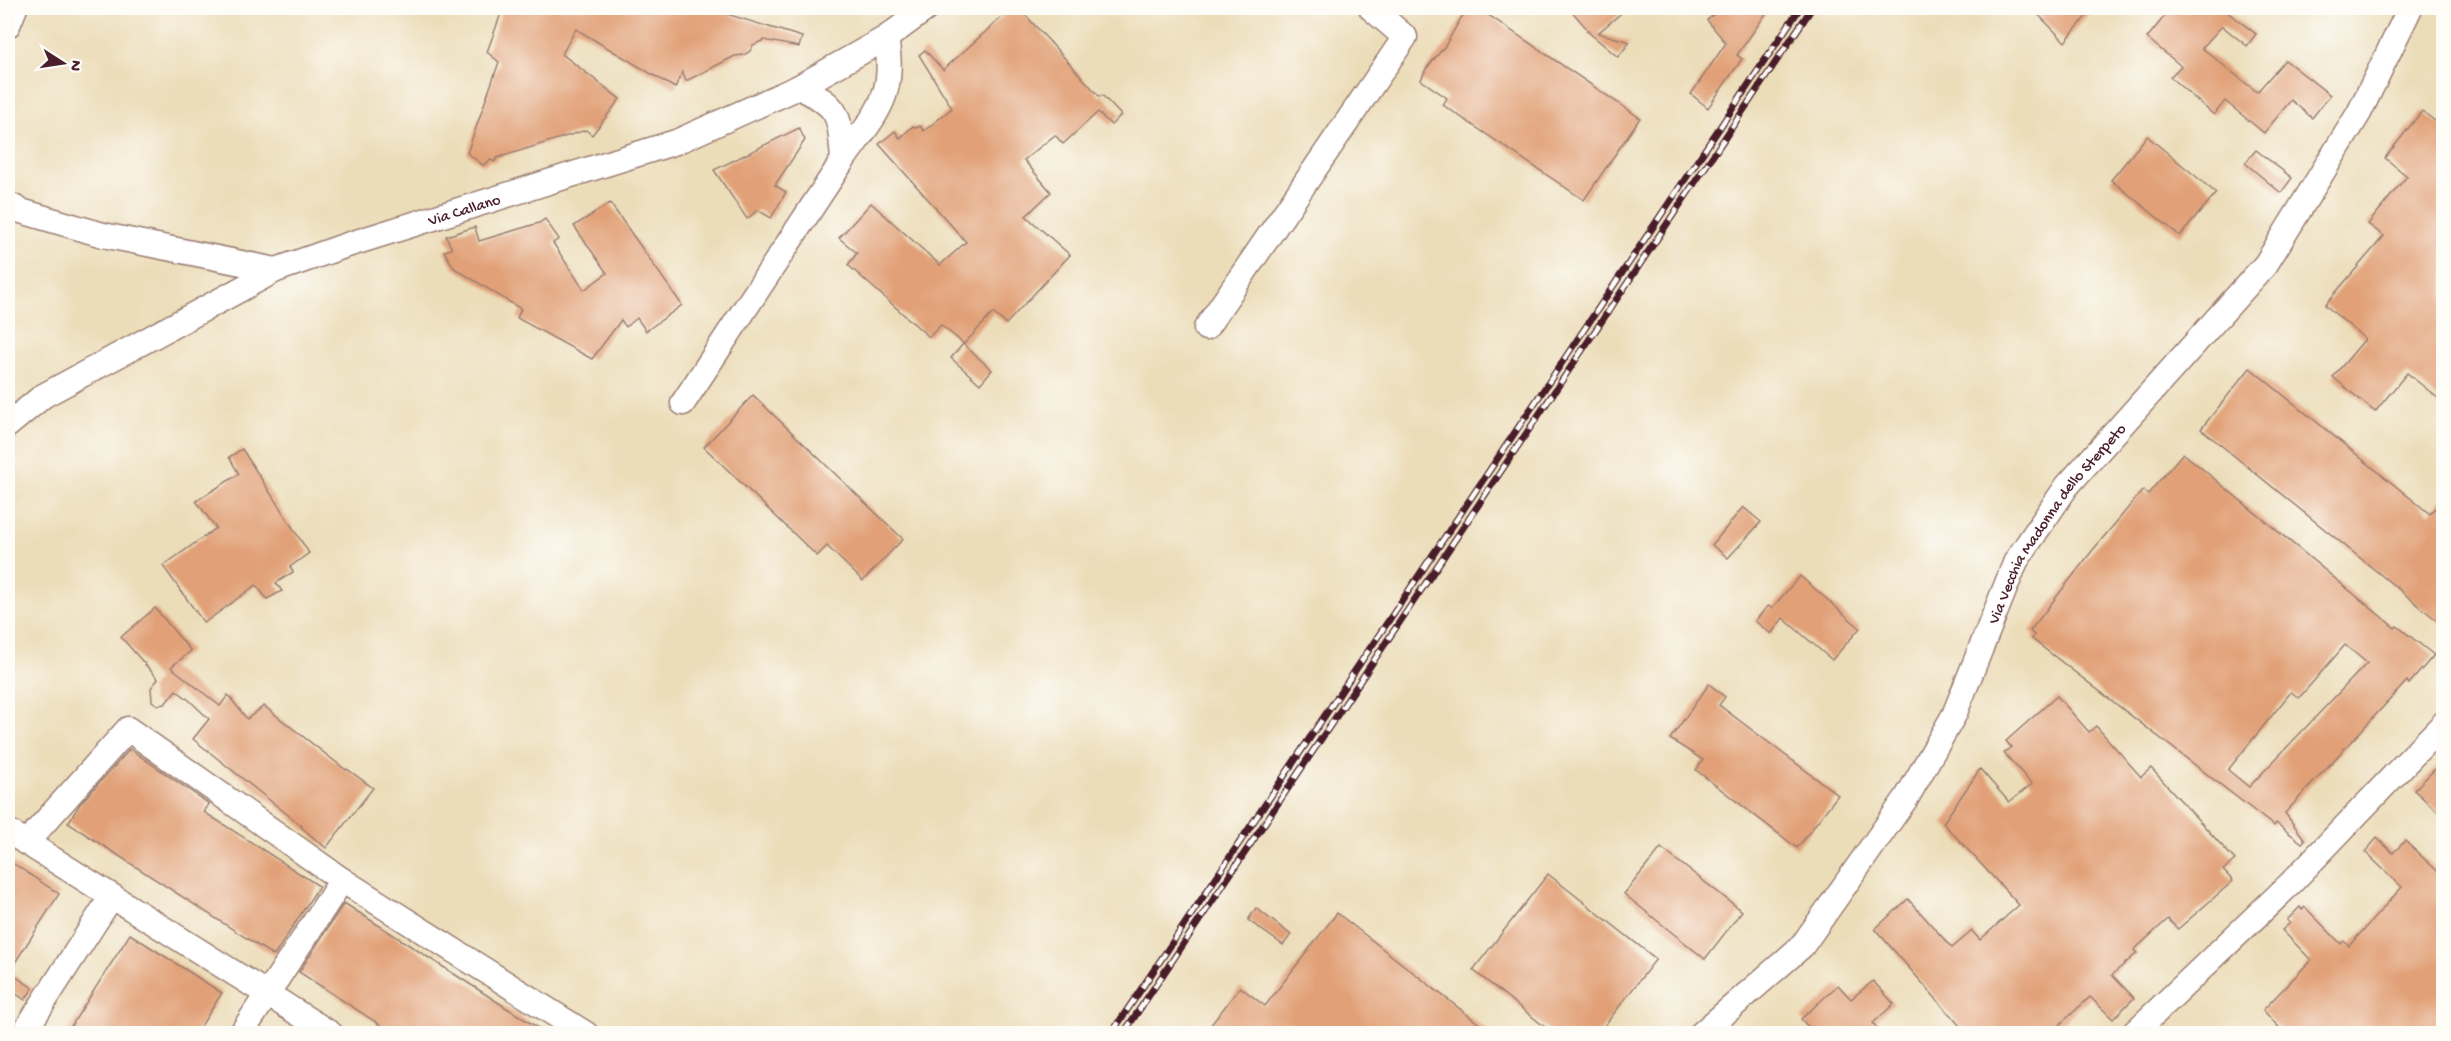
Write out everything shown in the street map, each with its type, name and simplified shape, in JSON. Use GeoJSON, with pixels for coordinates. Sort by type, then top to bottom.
{"type":"FeatureCollection","features":[{"type":"Feature","properties":{"kind":"street"},"geometry":{"type":"LineString","coordinates":[[8,25],[15,8]]}},
{"type":"Feature","properties":{"kind":"street","name":"Via Callano"},"geometry":{"type":"LineString","coordinates":[[8,425],[43,396],[276,270],[344,246],[676,142],[799,87],[886,38],[927,8]]}},
{"type":"Feature","properties":{"kind":"street"},"geometry":{"type":"LineString","coordinates":[[1206,328],[1405,37],[1371,8]]}},
{"type":"Feature","properties":{"kind":"street","name":"Via Vecchia Madonna dello Sterpeto"},"geometry":{"type":"LineString","coordinates":[[1701,1034],[1802,946],[1906,796],[1954,715],[2016,561],[2067,486],[2266,264],[2359,114],[2410,8]]}},
{"type":"Feature","properties":{"kind":"street"},"geometry":{"type":"LineString","coordinates":[[683,402],[869,123],[889,81],[890,62],[886,38]]}},
{"type":"Feature","properties":{"kind":"street"},"geometry":{"type":"LineString","coordinates":[[799,87],[821,98],[835,110],[840,123],[843,160]]}},
{"type":"Feature","properties":{"kind":"street"},"geometry":{"type":"LineString","coordinates":[[8,204],[21,211],[103,235],[276,270]]}},
{"type":"Feature","properties":{"kind":"street"},"geometry":{"type":"LineString","coordinates":[[2133,1034],[2290,884],[2444,723]]}},
{"type":"Feature","properties":{"kind":"street"},"geometry":{"type":"LineString","coordinates":[[331,1034],[17,837],[128,729],[342,880],[586,1034]]}},
{"type":"Feature","properties":{"kind":"street"},"geometry":{"type":"LineString","coordinates":[[240,1034],[342,880]]}},
{"type":"Feature","properties":{"kind":"street"},"geometry":{"type":"LineString","coordinates":[[23,1034],[112,896]]}},
{"type":"Feature","properties":{"kind":"building"},"geometry":{"type":"Polygon","coordinates":[[[503,8],[707,8],[802,37],[799,47],[764,40],[753,45],[744,55],[735,56],[686,81],[682,72],[675,88],[576,29],[562,54],[620,99],[592,135],[586,130],[497,158],[494,162],[491,160],[483,165],[467,153],[499,62],[487,52],[503,8]]]}},
{"type":"Feature","properties":{"kind":"building"},"geometry":{"type":"Polygon","coordinates":[[[1012,8],[1019,8],[1100,97],[1102,95],[1121,115],[1111,125],[1098,112],[1063,144],[1055,135],[1024,160],[1051,192],[1026,216],[1070,255],[1006,324],[993,313],[964,344],[941,325],[929,337],[848,265],[857,253],[839,238],[871,203],[940,265],[966,242],[879,144],[895,131],[900,138],[913,126],[916,128],[920,126],[924,131],[952,108],[919,55],[925,50],[943,70],[1012,8]]]}},
{"type":"Feature","properties":{"kind":"building"},"geometry":{"type":"Polygon","coordinates":[[[1470,8],[1478,8],[1640,118],[1584,200],[1443,105],[1447,98],[1421,80],[1426,69],[1445,46],[1461,18],[1470,8]]]}},
{"type":"Feature","properties":{"kind":"building"},"geometry":{"type":"Polygon","coordinates":[[[1569,8],[1627,8],[1598,33],[1630,42],[1618,57],[1587,31],[1589,31],[1569,8]]]}},
{"type":"Feature","properties":{"kind":"building"},"geometry":{"type":"Polygon","coordinates":[[[1722,8],[1770,8],[1737,55],[1742,59],[1708,108],[1691,94],[1726,43],[1707,20],[1722,8]]]}},
{"type":"Feature","properties":{"kind":"building"},"geometry":{"type":"Polygon","coordinates":[[[2032,8],[2093,8],[2065,42],[2032,8]]]}},
{"type":"Feature","properties":{"kind":"building"},"geometry":{"type":"Polygon","coordinates":[[[2171,8],[2222,8],[2256,34],[2247,46],[2222,26],[2202,48],[2257,92],[2285,60],[2330,95],[2312,118],[2291,100],[2264,133],[2225,101],[2214,115],[2170,77],[2181,66],[2147,38],[2171,8]]]}},
{"type":"Feature","properties":{"kind":"building"},"geometry":{"type":"Polygon","coordinates":[[[2422,111],[2444,128],[2444,403],[2407,373],[2375,412],[2333,377],[2365,339],[2325,305],[2384,236],[2368,224],[2407,176],[2385,158],[2422,111]]]}},
{"type":"Feature","properties":{"kind":"building"},"geometry":{"type":"Polygon","coordinates":[[[799,128],[805,140],[775,185],[786,192],[771,218],[758,210],[747,219],[714,170],[799,128]]]}},
{"type":"Feature","properties":{"kind":"building"},"geometry":{"type":"Polygon","coordinates":[[[2147,136],[2216,193],[2180,236],[2111,180],[2147,136]]]}},
{"type":"Feature","properties":{"kind":"building"},"geometry":{"type":"Polygon","coordinates":[[[2256,150],[2292,178],[2281,193],[2245,163],[2256,150]]]}},
{"type":"Feature","properties":{"kind":"building"},"geometry":{"type":"Polygon","coordinates":[[[610,203],[682,305],[646,331],[637,318],[626,327],[621,320],[592,359],[517,318],[521,309],[454,268],[444,251],[452,249],[446,236],[475,227],[479,241],[539,223],[545,219],[559,239],[553,243],[584,290],[607,273],[574,226],[610,203]]]}},
{"type":"Feature","properties":{"kind":"building"},"geometry":{"type":"Polygon","coordinates":[[[963,344],[992,370],[980,384],[951,358],[963,344]]]}},
{"type":"Feature","properties":{"kind":"building"},"geometry":{"type":"Polygon","coordinates":[[[2250,368],[2430,514],[2444,497],[2444,626],[2201,429],[2250,368]]]}},
{"type":"Feature","properties":{"kind":"building"},"geometry":{"type":"Polygon","coordinates":[[[753,395],[903,539],[863,581],[827,546],[817,556],[704,447],[753,395]]]}},
{"type":"Feature","properties":{"kind":"building"},"geometry":{"type":"Polygon","coordinates":[[[242,449],[309,553],[290,567],[293,572],[276,583],[282,591],[267,599],[256,585],[204,623],[163,566],[216,528],[196,501],[239,474],[229,457],[242,449]]]}},
{"type":"Feature","properties":{"kind":"building"},"geometry":{"type":"Polygon","coordinates":[[[2183,453],[2395,628],[2397,626],[2434,655],[2409,684],[2407,681],[2285,813],[2305,840],[2302,843],[2276,823],[2274,826],[2032,639],[2034,635],[2030,631],[2092,551],[2143,490],[2148,494],[2183,453]],[[2345,645],[2299,698],[2291,692],[2228,770],[2249,787],[2367,663],[2345,645]]]}},
{"type":"Feature","properties":{"kind":"building"},"geometry":{"type":"Polygon","coordinates":[[[1743,507],[1761,522],[1728,558],[1712,545],[1743,507]]]}},
{"type":"Feature","properties":{"kind":"building"},"geometry":{"type":"Polygon","coordinates":[[[1800,576],[1860,628],[1832,660],[1783,618],[1771,634],[1755,621],[1768,606],[1772,608],[1800,576]]]}},
{"type":"Feature","properties":{"kind":"building"},"geometry":{"type":"Polygon","coordinates":[[[155,608],[191,651],[171,667],[220,706],[228,695],[247,719],[264,706],[346,770],[373,788],[326,848],[302,826],[193,739],[209,719],[189,700],[176,690],[165,704],[158,705],[152,701],[151,688],[158,679],[121,637],[155,608]]]}},
{"type":"Feature","properties":{"kind":"building"},"geometry":{"type":"Polygon","coordinates":[[[1709,684],[1725,697],[1719,705],[1838,795],[1797,848],[1696,770],[1703,760],[1670,739],[1709,684]]]}},
{"type":"Feature","properties":{"kind":"building"},"geometry":{"type":"Polygon","coordinates":[[[2057,696],[2089,732],[2096,726],[2141,777],[2151,768],[2235,860],[2223,870],[2233,881],[2178,929],[2168,919],[2134,950],[2137,953],[2112,975],[2134,998],[2113,1019],[2090,997],[2057,1027],[2063,1034],[1967,1034],[1875,929],[1908,899],[1952,948],[1972,931],[1980,940],[2019,905],[1943,823],[1980,769],[2009,802],[2032,784],[2004,753],[2011,747],[2006,741],[2057,696]]]}},
{"type":"Feature","properties":{"kind":"building"},"geometry":{"type":"Polygon","coordinates":[[[130,749],[209,804],[204,812],[319,886],[274,956],[68,823],[80,804],[130,749]]]}},
{"type":"Feature","properties":{"kind":"building"},"geometry":{"type":"Polygon","coordinates":[[[2444,760],[2444,817],[2414,790],[2444,760]]]}},
{"type":"Feature","properties":{"kind":"building"},"geometry":{"type":"Polygon","coordinates":[[[2377,838],[2393,853],[2405,841],[2444,877],[2444,1034],[2285,1034],[2263,1010],[2311,960],[2282,930],[2290,923],[2287,920],[2300,907],[2302,910],[2305,907],[2341,944],[2344,941],[2349,946],[2402,887],[2365,852],[2377,838]]]}},
{"type":"Feature","properties":{"kind":"building"},"geometry":{"type":"Polygon","coordinates":[[[1661,848],[1742,911],[1705,959],[1624,894],[1661,848]]]}},
{"type":"Feature","properties":{"kind":"building"},"geometry":{"type":"Polygon","coordinates":[[[8,860],[59,894],[9,972],[33,988],[25,1000],[8,988],[8,860]]]}},
{"type":"Feature","properties":{"kind":"building"},"geometry":{"type":"Polygon","coordinates":[[[1548,874],[1656,959],[1598,1034],[1554,1034],[1473,970],[1548,874]]]}},
{"type":"Feature","properties":{"kind":"building"},"geometry":{"type":"Polygon","coordinates":[[[344,903],[548,1034],[394,1034],[299,972],[344,903]]]}},
{"type":"Feature","properties":{"kind":"building"},"geometry":{"type":"Polygon","coordinates":[[[1256,908],[1291,935],[1283,945],[1248,920],[1256,908]]]}},
{"type":"Feature","properties":{"kind":"building"},"geometry":{"type":"Polygon","coordinates":[[[1337,913],[1492,1034],[1204,1034],[1240,987],[1265,1006],[1337,913]]]}},
{"type":"Feature","properties":{"kind":"building"},"geometry":{"type":"Polygon","coordinates":[[[130,934],[222,993],[196,1034],[66,1034],[130,934]]]}},
{"type":"Feature","properties":{"kind":"building"},"geometry":{"type":"Polygon","coordinates":[[[1873,981],[1894,1004],[1873,1023],[1882,1034],[1815,1034],[1801,1019],[1838,985],[1851,999],[1873,981]]]}},
{"type":"Feature","properties":{"kind":"railway"},"geometry":{"type":"LineString","coordinates":[[1111,1034],[1800,8]]}},
{"type":"Feature","properties":{"kind":"railway"},"geometry":{"type":"LineString","coordinates":[[1123,1034],[1812,8]]}}]}
